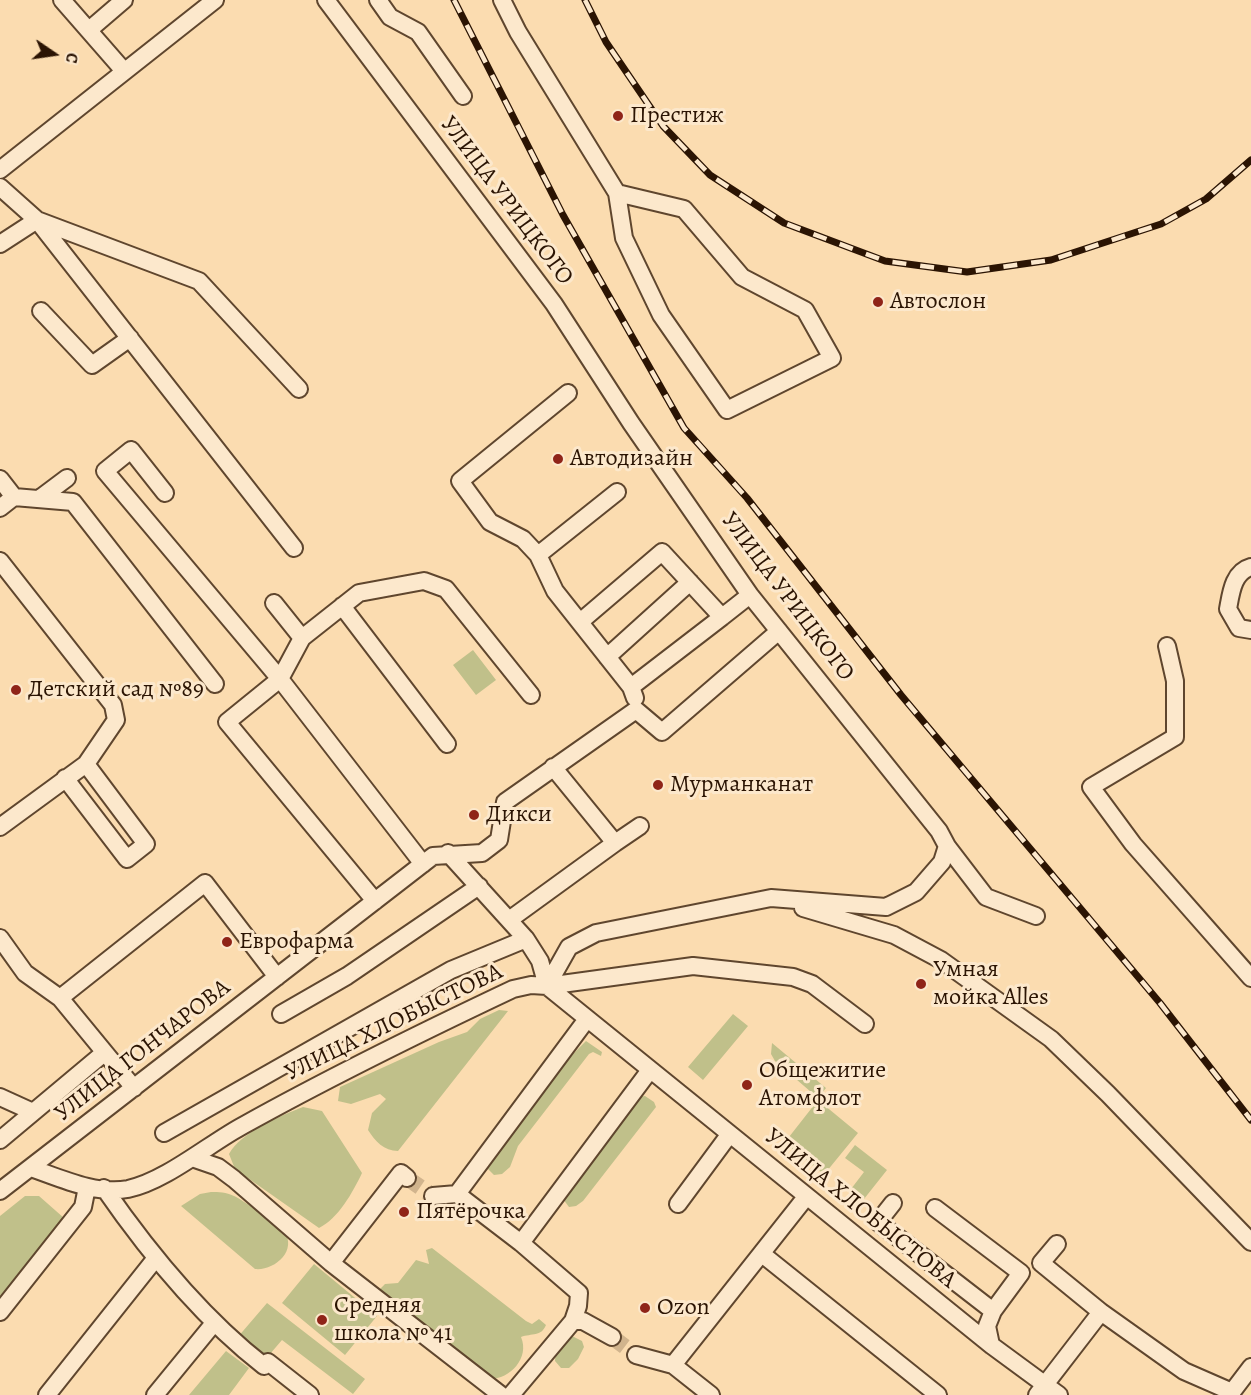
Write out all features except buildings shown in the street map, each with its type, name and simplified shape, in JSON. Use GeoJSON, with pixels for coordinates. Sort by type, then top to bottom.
{"type":"FeatureCollection","features":[{"type":"Feature","properties":{"kind":"street"},"geometry":{"type":"LineString","coordinates":[[62,0],[124,71]]}},
{"type":"Feature","properties":{"kind":"street"},"geometry":{"type":"LineString","coordinates":[[89,30],[124,0]]}},
{"type":"Feature","properties":{"kind":"street"},"geometry":{"type":"LineString","coordinates":[[0,170],[215,0]]}},
{"type":"Feature","properties":{"kind":"street","name":"УЛИЦА УРИЦКОГО"},"geometry":{"type":"LineString","coordinates":[[326,0],[554,304],[631,423],[750,595],[939,831],[947,846],[986,897],[1036,916]]}},
{"type":"Feature","properties":{"kind":"street"},"geometry":{"type":"LineString","coordinates":[[378,0],[390,17],[418,32],[463,96]]}},
{"type":"Feature","properties":{"kind":"street"},"geometry":{"type":"LineString","coordinates":[[502,0],[518,32],[617,193],[624,238],[661,315],[727,410],[832,358],[805,310],[742,277],[684,209],[617,193]]}},
{"type":"Feature","properties":{"kind":"street"},"geometry":{"type":"LineString","coordinates":[[0,187],[37,220],[294,548]]}},
{"type":"Feature","properties":{"kind":"street"},"geometry":{"type":"LineString","coordinates":[[0,244],[37,220]]}},
{"type":"Feature","properties":{"kind":"street"},"geometry":{"type":"LineString","coordinates":[[37,220],[199,281],[300,389]]}},
{"type":"Feature","properties":{"kind":"street"},"geometry":{"type":"LineString","coordinates":[[41,311],[92,365],[130,338]]}},
{"type":"Feature","properties":{"kind":"street"},"geometry":{"type":"LineString","coordinates":[[568,393],[460,481],[490,522],[523,539],[538,555],[555,591],[631,687],[636,710],[662,732],[779,631]]}},
{"type":"Feature","properties":{"kind":"street"},"geometry":{"type":"LineString","coordinates":[[165,493],[131,450],[105,471],[280,679],[423,864]]}},
{"type":"Feature","properties":{"kind":"street"},"geometry":{"type":"LineString","coordinates":[[39,499],[67,478]]}},
{"type":"Feature","properties":{"kind":"street"},"geometry":{"type":"LineString","coordinates":[[0,479],[14,497]]}},
{"type":"Feature","properties":{"kind":"street"},"geometry":{"type":"LineString","coordinates":[[538,555],[617,492]]}},
{"type":"Feature","properties":{"kind":"street"},"geometry":{"type":"LineString","coordinates":[[0,508],[14,497],[74,502],[215,684]]}},
{"type":"Feature","properties":{"kind":"street"},"geometry":{"type":"LineString","coordinates":[[580,622],[662,552],[722,617]]}},
{"type":"Feature","properties":{"kind":"street"},"geometry":{"type":"LineString","coordinates":[[0,561],[113,705],[116,720],[86,764],[0,827]]}},
{"type":"Feature","properties":{"kind":"street"},"geometry":{"type":"LineString","coordinates":[[1251,567],[1247,567],[1232,584],[1228,609],[1239,628],[1251,630]]}},
{"type":"Feature","properties":{"kind":"street"},"geometry":{"type":"LineString","coordinates":[[375,901],[227,722],[280,679],[302,638],[359,593],[424,581],[446,589],[531,695]]}},
{"type":"Feature","properties":{"kind":"street"},"geometry":{"type":"LineString","coordinates":[[607,657],[690,582]]}},
{"type":"Feature","properties":{"kind":"street"},"geometry":{"type":"LineString","coordinates":[[631,687],[750,595]]}},
{"type":"Feature","properties":{"kind":"street"},"geometry":{"type":"LineString","coordinates":[[274,603],[302,638]]}},
{"type":"Feature","properties":{"kind":"street"},"geometry":{"type":"LineString","coordinates":[[342,606],[447,744]]}},
{"type":"Feature","properties":{"kind":"street"},"geometry":{"type":"LineString","coordinates":[[1167,646],[1175,681],[1175,737],[1091,787],[1133,844],[1251,978]]}},
{"type":"Feature","properties":{"kind":"street","name":"УЛИЦА ГОНЧАРОВА"},"geometry":{"type":"LineString","coordinates":[[31,1168],[433,856],[448,853],[482,853],[499,840],[505,802],[636,710]]}},
{"type":"Feature","properties":{"kind":"street"},"geometry":{"type":"LineString","coordinates":[[65,778],[127,859],[146,844],[86,764]]}},
{"type":"Feature","properties":{"kind":"street"},"geometry":{"type":"LineString","coordinates":[[553,767],[615,843]]}},
{"type":"Feature","properties":{"kind":"street"},"geometry":{"type":"LineString","coordinates":[[509,921],[640,826]]}},
{"type":"Feature","properties":{"kind":"street"},"geometry":{"type":"LineString","coordinates":[[547,986],[569,947],[588,936],[771,898],[886,908],[916,892],[942,862],[947,846]]}},
{"type":"Feature","properties":{"kind":"street"},"geometry":{"type":"LineString","coordinates":[[448,853],[526,939],[540,961],[547,986]]}},
{"type":"Feature","properties":{"kind":"street"},"geometry":{"type":"LineString","coordinates":[[60,998],[205,883],[277,977]]}},
{"type":"Feature","properties":{"kind":"street"},"geometry":{"type":"LineString","coordinates":[[281,1014],[367,963],[479,886]]}},
{"type":"Feature","properties":{"kind":"street"},"geometry":{"type":"LineString","coordinates":[[771,898],[894,934],[941,960],[1051,1039],[1108,1094],[1251,1242]]}},
{"type":"Feature","properties":{"kind":"street"},"geometry":{"type":"LineString","coordinates":[[0,938],[25,973],[60,998],[134,1088]]}},
{"type":"Feature","properties":{"kind":"street"},"geometry":{"type":"LineString","coordinates":[[164,1132],[451,970],[526,939]]}},
{"type":"Feature","properties":{"kind":"street"},"geometry":{"type":"LineString","coordinates":[[547,986],[693,966],[793,977],[812,984],[865,1024]]}},
{"type":"Feature","properties":{"kind":"street","name":"УЛИЦА ХЛОБЫСТОВА"},"geometry":{"type":"LineString","coordinates":[[31,1168],[96,1187],[127,1189],[192,1158],[241,1126],[402,1041],[513,989],[531,985],[547,986],[729,1136],[991,1345],[1041,1390],[1059,1395]]}},
{"type":"Feature","properties":{"kind":"street"},"geometry":{"type":"LineString","coordinates":[[457,1194],[587,1019]]}},
{"type":"Feature","properties":{"kind":"street"},"geometry":{"type":"LineString","coordinates":[[0,1140],[104,1053]]}},
{"type":"Feature","properties":{"kind":"street"},"geometry":{"type":"LineString","coordinates":[[521,1243],[650,1070]]}},
{"type":"Feature","properties":{"kind":"street"},"geometry":{"type":"LineString","coordinates":[[0,1097],[33,1112]]}},
{"type":"Feature","properties":{"kind":"street"},"geometry":{"type":"LineString","coordinates":[[678,1204],[729,1136]]}},
{"type":"Feature","properties":{"kind":"street"},"geometry":{"type":"LineString","coordinates":[[192,1158],[218,1167],[331,1263],[501,1395]]}},
{"type":"Feature","properties":{"kind":"street"},"geometry":{"type":"LineString","coordinates":[[0,1191],[31,1168]]}},
{"type":"Feature","properties":{"kind":"street"},"geometry":{"type":"LineString","coordinates":[[331,1263],[402,1173],[407,1178]]}},
{"type":"Feature","properties":{"kind":"street"},"geometry":{"type":"LineString","coordinates":[[0,1312],[83,1207],[96,1187],[156,1258],[233,1342],[264,1366],[268,1362],[310,1395]]}},
{"type":"Feature","properties":{"kind":"street"},"geometry":{"type":"LineString","coordinates":[[433,1196],[457,1194],[521,1243],[579,1293],[573,1321],[511,1395]]}},
{"type":"Feature","properties":{"kind":"street"},"geometry":{"type":"LineString","coordinates":[[673,1365],[806,1197]]}},
{"type":"Feature","properties":{"kind":"street"},"geometry":{"type":"LineString","coordinates":[[892,1203],[878,1222],[993,1311]]}},
{"type":"Feature","properties":{"kind":"street"},"geometry":{"type":"LineString","coordinates":[[935,1208],[1021,1273],[993,1311],[987,1326],[991,1345]]}},
{"type":"Feature","properties":{"kind":"street"},"geometry":{"type":"LineString","coordinates":[[882,1258],[898,1239]]}},
{"type":"Feature","properties":{"kind":"street"},"geometry":{"type":"LineString","coordinates":[[1056,1244],[1041,1263],[1101,1312],[1185,1371],[1234,1394],[1251,1367]]}},
{"type":"Feature","properties":{"kind":"street"},"geometry":{"type":"LineString","coordinates":[[762,1254],[938,1395]]}},
{"type":"Feature","properties":{"kind":"street"},"geometry":{"type":"LineString","coordinates":[[47,1395],[156,1258]]}},
{"type":"Feature","properties":{"kind":"street"},"geometry":{"type":"LineString","coordinates":[[918,1287],[935,1266]]}},
{"type":"Feature","properties":{"kind":"street"},"geometry":{"type":"LineString","coordinates":[[1041,1390],[1101,1312]]}},
{"type":"Feature","properties":{"kind":"street"},"geometry":{"type":"LineString","coordinates":[[573,1321],[583,1321],[612,1337]]}},
{"type":"Feature","properties":{"kind":"street"},"geometry":{"type":"LineString","coordinates":[[155,1395],[214,1323]]}},
{"type":"Feature","properties":{"kind":"street"},"geometry":{"type":"LineString","coordinates":[[636,1355],[673,1365],[711,1395]]}},
{"type":"Feature","properties":{"kind":"green space"},"geometry":{"type":"Polygon","coordinates":[[[473,650],[496,680],[476,695],[453,665],[473,650]]]}},
{"type":"Feature","properties":{"kind":"green space"},"geometry":{"type":"Polygon","coordinates":[[[499,1010],[508,1011],[398,1151],[380,1145],[368,1130],[372,1113],[386,1099],[380,1094],[351,1104],[338,1101],[340,1087],[439,1042],[467,1032],[480,1019],[499,1010]]]}},
{"type":"Feature","properties":{"kind":"green space"},"geometry":{"type":"Polygon","coordinates":[[[733,1014],[748,1026],[703,1080],[688,1067],[733,1014]]]}},
{"type":"Feature","properties":{"kind":"green space"},"geometry":{"type":"Polygon","coordinates":[[[586,1041],[602,1052],[601,1056],[593,1052],[589,1054],[518,1146],[510,1167],[502,1174],[494,1175],[485,1166],[552,1075],[586,1041]]]}},
{"type":"Feature","properties":{"kind":"green space"},"geometry":{"type":"Polygon","coordinates":[[[772,1043],[826,1088],[818,1098],[775,1061],[771,1054],[772,1043]]]}},
{"type":"Feature","properties":{"kind":"green space"},"geometry":{"type":"Polygon","coordinates":[[[645,1096],[654,1102],[656,1107],[583,1201],[576,1206],[569,1207],[563,1199],[637,1097],[645,1096]]]}},
{"type":"Feature","properties":{"kind":"green space"},"geometry":{"type":"Polygon","coordinates":[[[818,1100],[858,1133],[827,1171],[821,1172],[788,1146],[789,1137],[818,1100]]]}},
{"type":"Feature","properties":{"kind":"green space"},"geometry":{"type":"Polygon","coordinates":[[[303,1107],[322,1111],[362,1173],[339,1212],[319,1228],[235,1169],[229,1154],[242,1139],[252,1132],[303,1107]]]}},
{"type":"Feature","properties":{"kind":"green space"},"geometry":{"type":"Polygon","coordinates":[[[855,1145],[887,1170],[864,1199],[851,1189],[864,1172],[845,1158],[855,1145]]]}},
{"type":"Feature","properties":{"kind":"green space"},"geometry":{"type":"Polygon","coordinates":[[[211,1192],[234,1196],[281,1228],[288,1238],[288,1246],[282,1258],[270,1267],[255,1269],[181,1206],[200,1194],[211,1192]]]}},
{"type":"Feature","properties":{"kind":"green space"},"geometry":{"type":"Polygon","coordinates":[[[25,1196],[39,1196],[64,1218],[0,1297],[0,1216],[25,1196]]]}},
{"type":"Feature","properties":{"kind":"green space"},"geometry":{"type":"Polygon","coordinates":[[[432,1248],[526,1321],[532,1324],[539,1319],[546,1325],[539,1333],[521,1337],[523,1352],[520,1360],[505,1375],[490,1379],[381,1294],[379,1290],[385,1284],[398,1283],[416,1260],[429,1264],[426,1250],[432,1248]]]}},
{"type":"Feature","properties":{"kind":"green space"},"geometry":{"type":"Polygon","coordinates":[[[314,1264],[377,1316],[345,1355],[282,1303],[314,1264]]]}},
{"type":"Feature","properties":{"kind":"green space"},"geometry":{"type":"Polygon","coordinates":[[[267,1303],[365,1379],[353,1394],[282,1340],[264,1361],[237,1338],[267,1303]]]}},
{"type":"Feature","properties":{"kind":"green space"},"geometry":{"type":"Polygon","coordinates":[[[572,1336],[582,1341],[584,1347],[578,1359],[569,1368],[561,1368],[555,1361],[556,1353],[562,1343],[572,1336]]]}},
{"type":"Feature","properties":{"kind":"green space"},"geometry":{"type":"Polygon","coordinates":[[[226,1351],[249,1368],[229,1395],[189,1395],[226,1351]]]}},
{"type":"Feature","properties":{"kind":"tunnel"},"geometry":{"type":"LineString","coordinates":[[407,1178],[433,1196]]}},
{"type":"Feature","properties":{"kind":"tunnel"},"geometry":{"type":"LineString","coordinates":[[612,1337],[636,1355]]}},
{"type":"Feature","properties":{"kind":"railway"},"geometry":{"type":"LineString","coordinates":[[454,0],[563,215],[684,428],[747,498],[901,695],[1160,1003],[1251,1120]]}},
{"type":"Feature","properties":{"kind":"railway"},"geometry":{"type":"LineString","coordinates":[[585,0],[606,42],[663,126],[710,175],[784,223],[885,261],[967,272],[1051,260],[1161,224],[1206,199],[1251,160]]}},
{"type":"Feature","properties":{"kind":"place","name":"Престиж"},"geometry":{"type":"Point","coordinates":[618,116]}},
{"type":"Feature","properties":{"kind":"place","name":"Автослон"},"geometry":{"type":"Point","coordinates":[878,302]}},
{"type":"Feature","properties":{"kind":"place","name":"Автодизайн"},"geometry":{"type":"Point","coordinates":[558,459]}},
{"type":"Feature","properties":{"kind":"place","name":"Детский сад №89"},"geometry":{"type":"Point","coordinates":[16,690]}},
{"type":"Feature","properties":{"kind":"place","name":"Мурманканат"},"geometry":{"type":"Point","coordinates":[658,785]}},
{"type":"Feature","properties":{"kind":"place","name":"Дикси"},"geometry":{"type":"Point","coordinates":[474,815]}},
{"type":"Feature","properties":{"kind":"place","name":"Еврофарма"},"geometry":{"type":"Point","coordinates":[227,942]}},
{"type":"Feature","properties":{"kind":"place","name":"Умная мойка Alles"},"geometry":{"type":"Point","coordinates":[921,984]}},
{"type":"Feature","properties":{"kind":"place","name":"Общежитие Атомфлот"},"geometry":{"type":"Point","coordinates":[747,1085]}},
{"type":"Feature","properties":{"kind":"place","name":"Пятёрочка"},"geometry":{"type":"Point","coordinates":[404,1212]}},
{"type":"Feature","properties":{"kind":"place","name":"Ozon"},"geometry":{"type":"Point","coordinates":[645,1308]}},
{"type":"Feature","properties":{"kind":"place","name":"Средняя школа № 41"},"geometry":{"type":"Point","coordinates":[322,1320]}}]}
